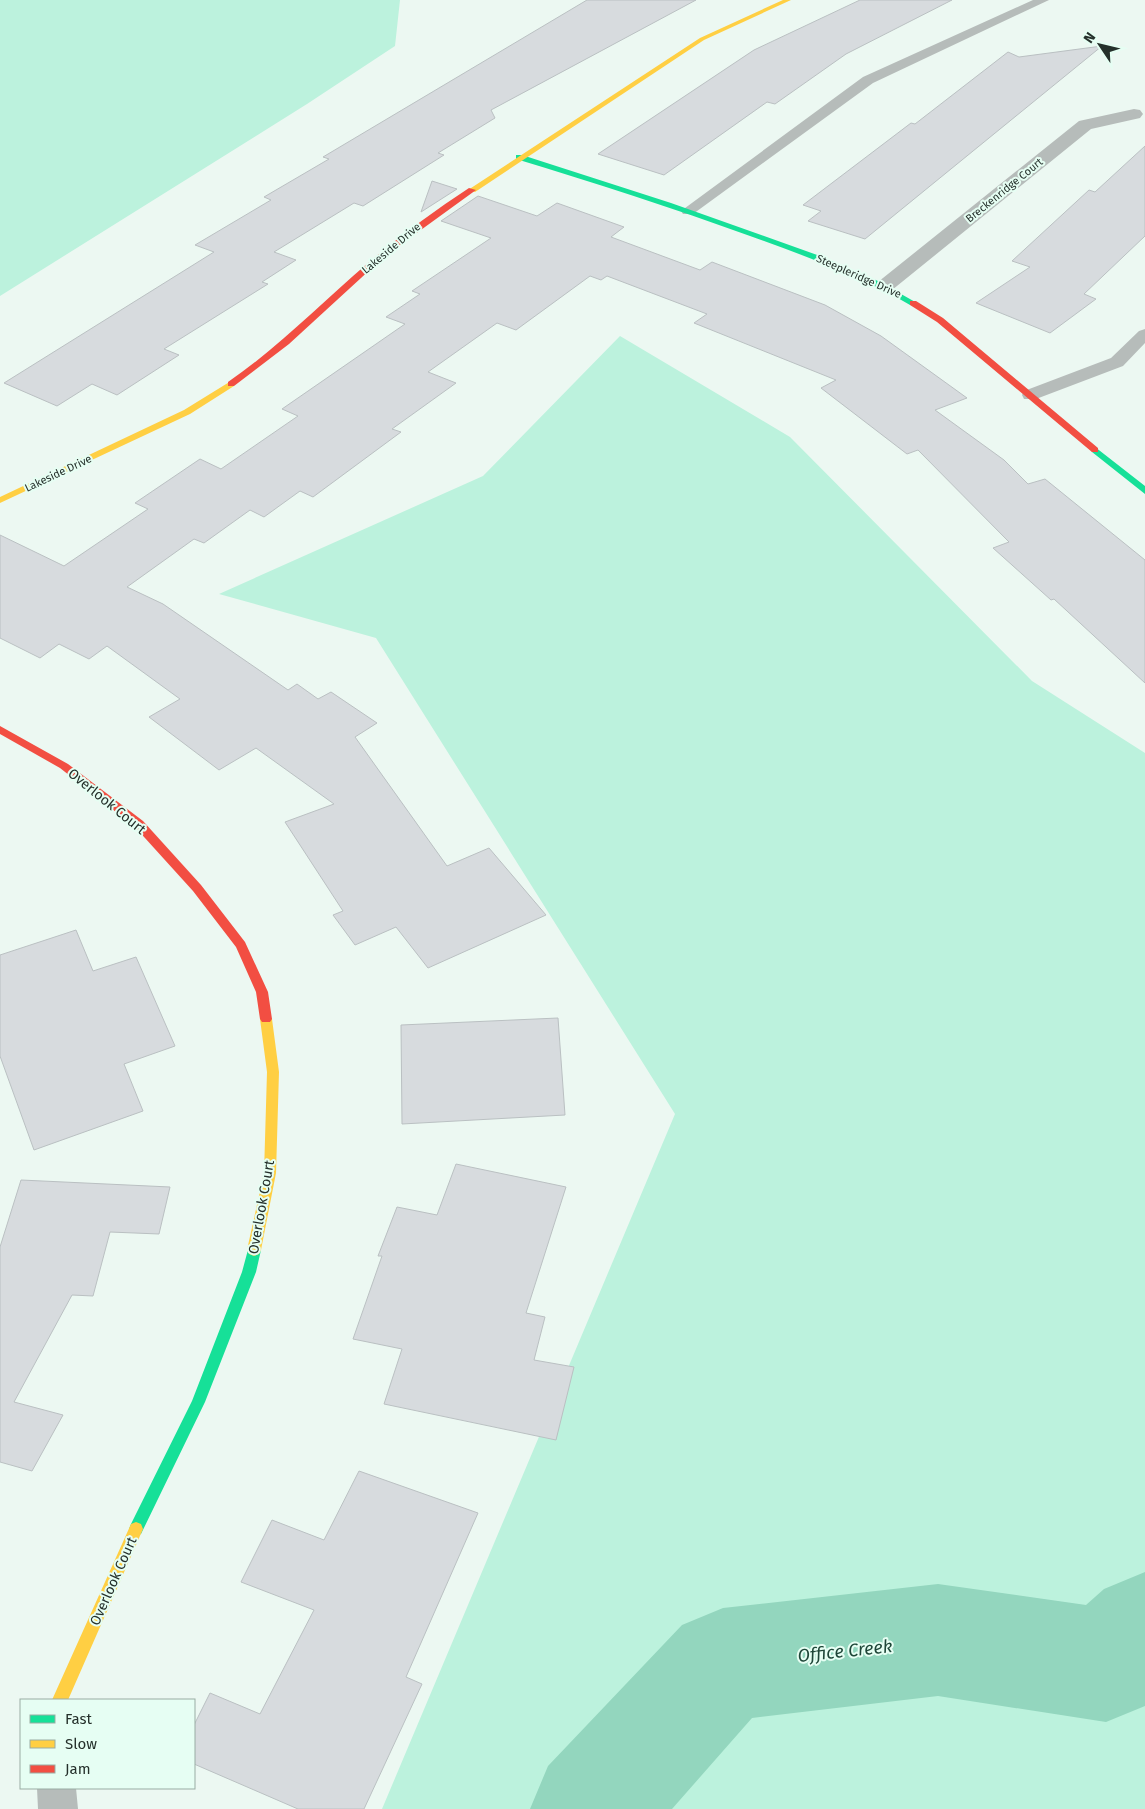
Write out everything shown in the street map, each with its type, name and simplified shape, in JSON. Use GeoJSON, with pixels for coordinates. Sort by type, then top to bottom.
{"type":"FeatureCollection","features":[{"type":"Feature","properties":{"kind":"street","name":"Lakeside Drive"},"geometry":{"type":"LineString","coordinates":[[0,500],[187,412],[259,366],[370,264],[418,225],[519,157],[702,39],[788,0]]}},
{"type":"Feature","properties":{"kind":"street","name":"Breckenridge Court"},"geometry":{"type":"LineString","coordinates":[[885,286],[1085,125],[1134,114]]}},
{"type":"Feature","properties":{"kind":"street","name":"Steepleridge Drive"},"geometry":{"type":"LineString","coordinates":[[519,157],[688,211],[839,265],[885,286],[940,320],[1145,491]]}},
{"type":"Feature","properties":{"kind":"street","name":"Overlook Court"},"geometry":{"type":"LineString","coordinates":[[0,729],[64,766],[139,824],[197,888],[241,945],[262,992],[273,1072],[270,1172],[249,1272],[198,1402],[127,1547],[60,1699]]}},
{"type":"Feature","properties":{"kind":"street"},"geometry":{"type":"LineString","coordinates":[[57,1789],[58,1809]]}},
{"type":"Feature","properties":{"kind":"lane"},"geometry":{"type":"LineString","coordinates":[[688,211],[868,80],[1043,0]]}},
{"type":"Feature","properties":{"kind":"lane"},"geometry":{"type":"LineString","coordinates":[[1030,395],[1117,362],[1145,334]]}},
{"type":"Feature","properties":{"kind":"green space"},"geometry":{"type":"Polygon","coordinates":[[[0,0],[400,0],[395,46],[307,104],[0,296],[0,0]]]}},
{"type":"Feature","properties":{"kind":"green space"},"geometry":{"type":"Polygon","coordinates":[[[620,336],[790,437],[1032,681],[1145,753],[1145,1809],[382,1809],[675,1114],[376,638],[219,594],[483,476],[620,336]]]}},
{"type":"Feature","properties":{"kind":"building"},"geometry":{"type":"Polygon","coordinates":[[[587,0],[696,0],[491,110],[495,118],[438,153],[444,155],[363,206],[354,203],[274,252],[296,260],[262,282],[268,284],[164,349],[179,355],[117,395],[92,384],[57,406],[4,383],[214,252],[195,245],[271,200],[264,197],[329,159],[323,157],[587,0]]]}},
{"type":"Feature","properties":{"kind":"building"},"geometry":{"type":"Polygon","coordinates":[[[860,0],[952,0],[846,54],[775,104],[767,102],[664,175],[598,154],[754,50],[860,0]]]}},
{"type":"Feature","properties":{"kind":"building"},"geometry":{"type":"Polygon","coordinates":[[[1102,46],[865,239],[808,221],[821,211],[803,205],[911,123],[915,124],[1008,52],[1019,57],[1102,46]]]}},
{"type":"Feature","properties":{"kind":"building"},"geometry":{"type":"Polygon","coordinates":[[[1145,146],[1145,236],[1084,294],[1096,299],[1050,333],[976,303],[1030,267],[1012,261],[1089,190],[1095,192],[1145,146]]]}},
{"type":"Feature","properties":{"kind":"building"},"geometry":{"type":"Polygon","coordinates":[[[432,181],[457,189],[421,212],[432,181]]]}},
{"type":"Feature","properties":{"kind":"building"},"geometry":{"type":"Polygon","coordinates":[[[478,196],[537,216],[557,203],[624,227],[611,237],[700,270],[712,262],[825,305],[881,336],[967,398],[935,410],[1004,460],[1028,484],[1045,479],[1145,560],[1145,683],[1054,599],[1051,600],[993,548],[1009,542],[918,450],[907,454],[821,388],[836,380],[694,323],[707,314],[607,276],[601,280],[590,276],[516,330],[497,323],[428,372],[456,383],[392,429],[401,432],[313,497],[300,491],[264,517],[250,510],[204,543],[194,539],[127,587],[163,604],[288,690],[297,684],[318,699],[331,692],[377,723],[355,737],[447,866],[489,848],[546,915],[428,968],[396,927],[355,945],[333,915],[343,911],[285,822],[334,804],[256,748],[219,770],[149,717],[180,699],[107,646],[89,659],[59,644],[40,658],[0,638],[0,535],[64,566],[148,509],[135,503],[200,459],[221,469],[298,416],[282,409],[405,324],[386,317],[420,294],[412,291],[491,238],[441,221],[478,196]]]}},
{"type":"Feature","properties":{"kind":"building"},"geometry":{"type":"Polygon","coordinates":[[[76,930],[93,971],[136,957],[175,1046],[124,1064],[143,1111],[34,1150],[0,1056],[0,955],[76,930]]]}},
{"type":"Feature","properties":{"kind":"building"},"geometry":{"type":"Polygon","coordinates":[[[558,1018],[565,1115],[402,1124],[401,1025],[558,1018]]]}},
{"type":"Feature","properties":{"kind":"building"},"geometry":{"type":"Polygon","coordinates":[[[456,1164],[566,1187],[526,1313],[545,1317],[534,1360],[574,1367],[556,1440],[384,1404],[402,1349],[353,1339],[382,1256],[378,1256],[397,1207],[437,1215],[456,1164]]]}},
{"type":"Feature","properties":{"kind":"building"},"geometry":{"type":"Polygon","coordinates":[[[21,1180],[170,1187],[159,1234],[110,1232],[93,1296],[72,1295],[14,1402],[63,1415],[32,1471],[0,1462],[0,1247],[21,1180]]]}},
{"type":"Feature","properties":{"kind":"building"},"geometry":{"type":"Polygon","coordinates":[[[359,1471],[478,1513],[406,1677],[422,1684],[364,1809],[298,1809],[195,1764],[195,1723],[210,1693],[260,1714],[314,1610],[241,1582],[272,1520],[324,1540],[359,1471]]]}},
{"type":"Feature","properties":{"kind":"waterway","name":"Office Creek"},"geometry":{"type":"LineString","coordinates":[[591,1809],[723,1665],[938,1640],[1106,1665],[1145,1628]]}},
{"type":"Feature","properties":{"kind":"traffic: fast"},"geometry":{"type":"LineString","coordinates":[[519,157],[609,185],[817,258],[876,283],[913,303]]}},
{"type":"Feature","properties":{"kind":"traffic: fast"},"geometry":{"type":"LineString","coordinates":[[1095,450],[1145,491]]}},
{"type":"Feature","properties":{"kind":"traffic: fast"},"geometry":{"type":"LineString","coordinates":[[136,1529],[198,1402],[249,1272],[254,1250]]}},
{"type":"Feature","properties":{"kind":"traffic: slow"},"geometry":{"type":"LineString","coordinates":[[472,190],[702,39],[788,0]]}},
{"type":"Feature","properties":{"kind":"traffic: slow"},"geometry":{"type":"LineString","coordinates":[[0,500],[187,412],[231,384]]}},
{"type":"Feature","properties":{"kind":"traffic: slow"},"geometry":{"type":"LineString","coordinates":[[254,1250],[270,1173],[273,1072],[266,1019]]}},
{"type":"Feature","properties":{"kind":"traffic: slow"},"geometry":{"type":"LineString","coordinates":[[60,1699],[136,1529]]}},
{"type":"Feature","properties":{"kind":"traffic: jam"},"geometry":{"type":"LineString","coordinates":[[231,384],[286,342],[382,255],[472,190]]}},
{"type":"Feature","properties":{"kind":"traffic: jam"},"geometry":{"type":"LineString","coordinates":[[913,303],[940,320],[1095,450]]}},
{"type":"Feature","properties":{"kind":"traffic: jam"},"geometry":{"type":"LineString","coordinates":[[0,729],[64,766],[139,824],[197,888],[241,945],[262,992],[266,1019]]}}]}
